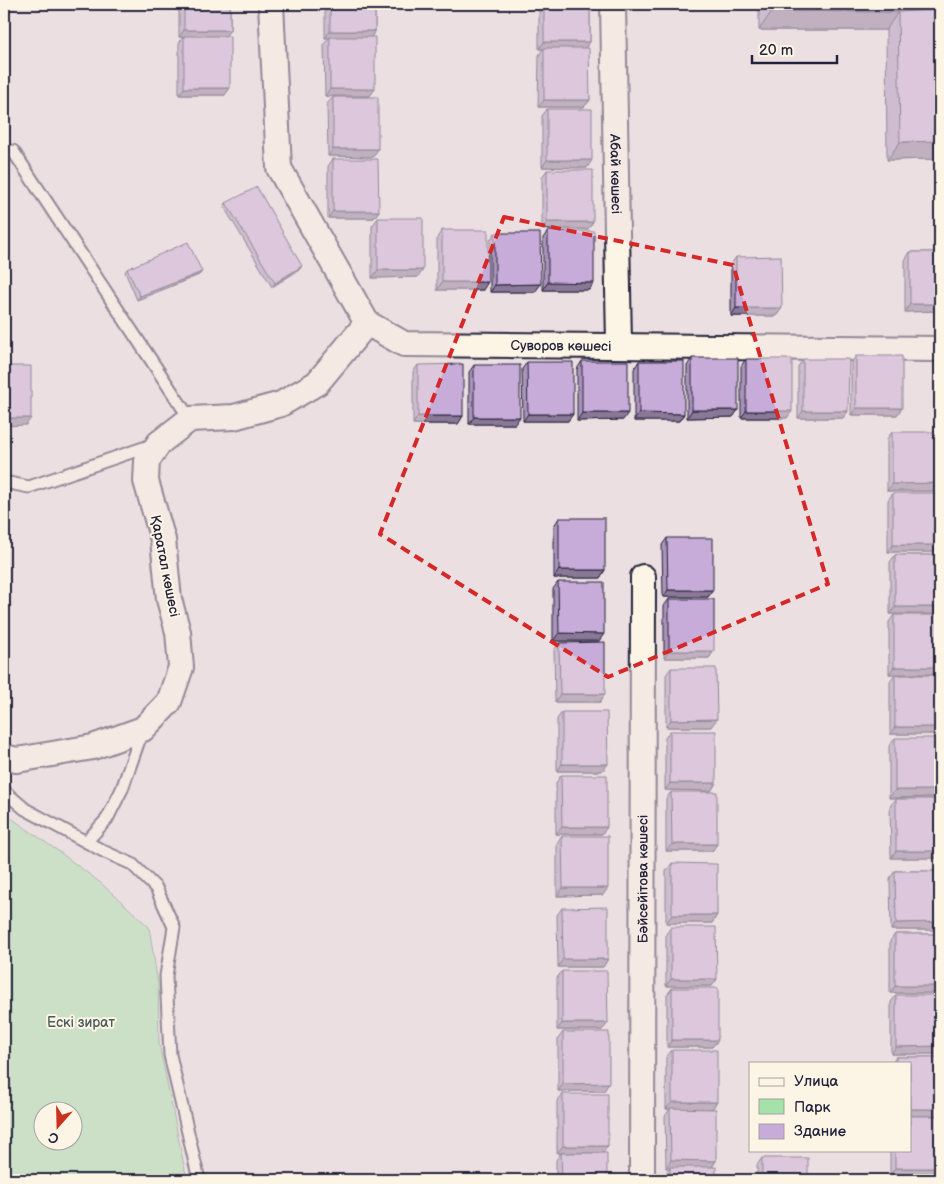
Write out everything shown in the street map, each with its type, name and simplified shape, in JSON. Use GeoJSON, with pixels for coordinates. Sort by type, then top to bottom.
{"type":"FeatureCollection","features":[{"type":"Feature","properties":{"kind":"street","name":"Суворов көшесі"},"geometry":{"type":"LineString","coordinates":[[271,4],[279,168],[368,323],[404,344],[940,348]]}},
{"type":"Feature","properties":{"kind":"street","name":"Абай көшесі"},"geometry":{"type":"LineString","coordinates":[[613,4],[620,345]]}},
{"type":"Feature","properties":{"kind":"street"},"geometry":{"type":"LineString","coordinates":[[190,419],[234,416],[280,404],[317,384],[368,323]]}},
{"type":"Feature","properties":{"kind":"street","name":"Қаратал көшесі"},"geometry":{"type":"LineString","coordinates":[[4,757],[17,760],[93,747],[143,729],[169,702],[181,666],[178,632],[169,599],[163,540],[146,482],[146,461],[159,443],[190,419]]}},
{"type":"Feature","properties":{"kind":"street","name":"Бәйсейітова көшесі"},"geometry":{"type":"LineString","coordinates":[[642,1180],[643,577]]}},
{"type":"Feature","properties":{"kind":"lane"},"geometry":{"type":"LineString","coordinates":[[13,151],[190,419]]}},
{"type":"Feature","properties":{"kind":"lane"},"geometry":{"type":"LineString","coordinates":[[4,482],[29,487],[159,443]]}},
{"type":"Feature","properties":{"kind":"lane"},"geometry":{"type":"LineString","coordinates":[[86,842],[107,819],[122,789],[143,729]]}},
{"type":"Feature","properties":{"kind":"lane"},"geometry":{"type":"LineString","coordinates":[[4,791],[25,809],[132,864],[156,888],[174,926],[166,976],[170,1055],[199,1180]]}},
{"type":"Feature","properties":{"kind":"highlighted area"},"geometry":{"type":"Polygon","coordinates":[[[504,217],[733,265],[828,584],[608,677],[380,534],[504,217]]]}},
{"type":"Feature","properties":{"kind":"green space","name":"Ескі зират"},"geometry":{"type":"Polygon","coordinates":[[[4,813],[102,884],[149,927],[158,984],[159,1044],[187,1180],[4,1180],[4,813]]]}},
{"type":"Feature","properties":{"kind":"building"},"geometry":{"type":"Polygon","coordinates":[[[184,4],[230,4],[230,30],[184,30],[184,4]]]}},
{"type":"Feature","properties":{"kind":"building"},"geometry":{"type":"Polygon","coordinates":[[[330,4],[375,4],[375,31],[330,31],[330,4]]]}},
{"type":"Feature","properties":{"kind":"building"},"geometry":{"type":"Polygon","coordinates":[[[544,4],[590,4],[590,42],[544,42],[544,4]]]}},
{"type":"Feature","properties":{"kind":"building"},"geometry":{"type":"Polygon","coordinates":[[[772,4],[898,4],[898,12],[772,11],[772,4]]]}},
{"type":"Feature","properties":{"kind":"building"},"geometry":{"type":"Polygon","coordinates":[[[900,4],[940,4],[940,9],[900,8],[900,4]]]}},
{"type":"Feature","properties":{"kind":"building"},"geometry":{"type":"Polygon","coordinates":[[[940,10],[940,141],[900,142],[898,12],[940,10]]]}},
{"type":"Feature","properties":{"kind":"building"},"geometry":{"type":"Polygon","coordinates":[[[184,36],[230,36],[230,88],[184,88],[184,36]]]}},
{"type":"Feature","properties":{"kind":"building"},"geometry":{"type":"Polygon","coordinates":[[[330,37],[375,37],[375,89],[330,89],[330,37]]]}},
{"type":"Feature","properties":{"kind":"building"},"geometry":{"type":"Polygon","coordinates":[[[544,48],[589,48],[590,100],[544,100],[544,48]]]}},
{"type":"Feature","properties":{"kind":"building"},"geometry":{"type":"Polygon","coordinates":[[[333,97],[378,97],[378,149],[333,149],[333,97]]]}},
{"type":"Feature","properties":{"kind":"building"},"geometry":{"type":"Polygon","coordinates":[[[547,109],[592,109],[592,160],[547,160],[547,109]]]}},
{"type":"Feature","properties":{"kind":"building"},"geometry":{"type":"Polygon","coordinates":[[[333,159],[378,159],[379,211],[333,211],[333,159]]]}},
{"type":"Feature","properties":{"kind":"building"},"geometry":{"type":"Polygon","coordinates":[[[547,170],[593,170],[593,222],[547,222],[547,170]]]}},
{"type":"Feature","properties":{"kind":"building"},"geometry":{"type":"Polygon","coordinates":[[[257,187],[302,266],[275,283],[226,203],[257,187]]]}},
{"type":"Feature","properties":{"kind":"building"},"geometry":{"type":"Polygon","coordinates":[[[378,218],[423,218],[423,270],[378,270],[378,218]]]}},
{"type":"Feature","properties":{"kind":"building"},"geometry":{"type":"Polygon","coordinates":[[[442,230],[488,230],[488,282],[442,282],[442,230]]]}},
{"type":"Feature","properties":{"kind":"building"},"geometry":{"type":"Polygon","coordinates":[[[548,231],[594,231],[594,283],[548,282],[548,231]]]}},
{"type":"Feature","properties":{"kind":"building"},"geometry":{"type":"Polygon","coordinates":[[[495,233],[540,233],[541,284],[495,285],[495,233]]]}},
{"type":"Feature","properties":{"kind":"building"},"geometry":{"type":"Polygon","coordinates":[[[188,242],[202,272],[140,296],[127,269],[188,242]]]}},
{"type":"Feature","properties":{"kind":"building"},"geometry":{"type":"Polygon","coordinates":[[[910,252],[940,252],[940,304],[910,304],[910,252]]]}},
{"type":"Feature","properties":{"kind":"building"},"geometry":{"type":"Polygon","coordinates":[[[781,256],[782,308],[736,308],[736,257],[781,256]]]}},
{"type":"Feature","properties":{"kind":"building"},"geometry":{"type":"Polygon","coordinates":[[[856,356],[902,356],[902,408],[856,408],[856,356]]]}},
{"type":"Feature","properties":{"kind":"building"},"geometry":{"type":"Polygon","coordinates":[[[692,358],[738,358],[738,410],[692,410],[692,358]]]}},
{"type":"Feature","properties":{"kind":"building"},"geometry":{"type":"Polygon","coordinates":[[[746,359],[792,359],[792,411],[746,411],[746,359]]]}},
{"type":"Feature","properties":{"kind":"building"},"geometry":{"type":"Polygon","coordinates":[[[803,359],[849,359],[848,411],[803,411],[803,359]]]}},
{"type":"Feature","properties":{"kind":"building"},"geometry":{"type":"Polygon","coordinates":[[[582,361],[628,361],[628,413],[582,413],[582,361]]]}},
{"type":"Feature","properties":{"kind":"building"},"geometry":{"type":"Polygon","coordinates":[[[639,361],[684,361],[684,414],[639,413],[639,361]]]}},
{"type":"Feature","properties":{"kind":"building"},"geometry":{"type":"Polygon","coordinates":[[[527,362],[573,362],[573,414],[528,414],[527,362]]]}},
{"type":"Feature","properties":{"kind":"building"},"geometry":{"type":"Polygon","coordinates":[[[463,364],[463,416],[418,416],[418,365],[463,364]]]}},
{"type":"Feature","properties":{"kind":"building"},"geometry":{"type":"Polygon","coordinates":[[[474,365],[520,365],[520,417],[474,417],[474,365]]]}},
{"type":"Feature","properties":{"kind":"building"},"geometry":{"type":"Polygon","coordinates":[[[4,366],[31,366],[31,418],[4,418],[4,366]]]}},
{"type":"Feature","properties":{"kind":"building"},"geometry":{"type":"Polygon","coordinates":[[[892,432],[938,432],[938,483],[892,484],[892,432]]]}},
{"type":"Feature","properties":{"kind":"building"},"geometry":{"type":"Polygon","coordinates":[[[893,493],[938,493],[938,545],[893,545],[893,493]]]}},
{"type":"Feature","properties":{"kind":"building"},"geometry":{"type":"Polygon","coordinates":[[[559,518],[605,518],[605,570],[559,570],[559,518]]]}},
{"type":"Feature","properties":{"kind":"building"},"geometry":{"type":"Polygon","coordinates":[[[667,538],[713,538],[713,590],[668,590],[667,538]]]}},
{"type":"Feature","properties":{"kind":"building"},"geometry":{"type":"Polygon","coordinates":[[[895,555],[940,555],[940,607],[895,607],[895,555]]]}},
{"type":"Feature","properties":{"kind":"building"},"geometry":{"type":"Polygon","coordinates":[[[558,582],[604,582],[604,634],[559,633],[558,582]]]}},
{"type":"Feature","properties":{"kind":"building"},"geometry":{"type":"Polygon","coordinates":[[[669,599],[714,599],[714,651],[669,651],[669,599]]]}},
{"type":"Feature","properties":{"kind":"building"},"geometry":{"type":"Polygon","coordinates":[[[894,615],[939,615],[940,667],[894,667],[894,615]]]}},
{"type":"Feature","properties":{"kind":"building"},"geometry":{"type":"Polygon","coordinates":[[[605,642],[605,694],[560,694],[559,643],[605,642]]]}},
{"type":"Feature","properties":{"kind":"building"},"geometry":{"type":"Polygon","coordinates":[[[671,668],[716,668],[717,719],[671,720],[671,668]]]}},
{"type":"Feature","properties":{"kind":"building"},"geometry":{"type":"Polygon","coordinates":[[[895,675],[940,675],[940,727],[895,727],[895,675]]]}},
{"type":"Feature","properties":{"kind":"building"},"geometry":{"type":"Polygon","coordinates":[[[562,712],[607,712],[608,764],[562,764],[562,712]]]}},
{"type":"Feature","properties":{"kind":"building"},"geometry":{"type":"Polygon","coordinates":[[[670,731],[716,731],[716,783],[670,783],[670,731]]]}},
{"type":"Feature","properties":{"kind":"building"},"geometry":{"type":"Polygon","coordinates":[[[895,738],[940,738],[940,790],[895,790],[895,738]]]}},
{"type":"Feature","properties":{"kind":"building"},"geometry":{"type":"Polygon","coordinates":[[[561,775],[607,775],[607,827],[562,827],[561,775]]]}},
{"type":"Feature","properties":{"kind":"building"},"geometry":{"type":"Polygon","coordinates":[[[671,792],[717,792],[717,844],[672,844],[671,792]]]}},
{"type":"Feature","properties":{"kind":"building"},"geometry":{"type":"Polygon","coordinates":[[[896,799],[940,799],[940,851],[896,851],[896,799]]]}},
{"type":"Feature","properties":{"kind":"building"},"geometry":{"type":"Polygon","coordinates":[[[562,836],[608,836],[608,888],[563,888],[562,836]]]}},
{"type":"Feature","properties":{"kind":"building"},"geometry":{"type":"Polygon","coordinates":[[[672,863],[717,864],[717,915],[672,915],[672,863]]]}},
{"type":"Feature","properties":{"kind":"building"},"geometry":{"type":"Polygon","coordinates":[[[895,871],[940,871],[940,922],[896,923],[895,871]]]}},
{"type":"Feature","properties":{"kind":"building"},"geometry":{"type":"Polygon","coordinates":[[[608,907],[608,959],[563,959],[562,908],[608,907]]]}},
{"type":"Feature","properties":{"kind":"building"},"geometry":{"type":"Polygon","coordinates":[[[671,927],[716,927],[717,979],[671,979],[671,927]]]}},
{"type":"Feature","properties":{"kind":"building"},"geometry":{"type":"Polygon","coordinates":[[[895,934],[940,934],[940,986],[895,986],[895,934]]]}},
{"type":"Feature","properties":{"kind":"building"},"geometry":{"type":"Polygon","coordinates":[[[562,971],[607,971],[608,1023],[562,1023],[562,971]]]}},
{"type":"Feature","properties":{"kind":"building"},"geometry":{"type":"Polygon","coordinates":[[[672,988],[718,988],[718,1040],[672,1040],[672,988]]]}},
{"type":"Feature","properties":{"kind":"building"},"geometry":{"type":"Polygon","coordinates":[[[896,995],[940,995],[940,1046],[896,1047],[896,995]]]}},
{"type":"Feature","properties":{"kind":"building"},"geometry":{"type":"Polygon","coordinates":[[[563,1032],[609,1032],[609,1083],[563,1084],[563,1032]]]}},
{"type":"Feature","properties":{"kind":"building"},"geometry":{"type":"Polygon","coordinates":[[[672,1050],[717,1050],[717,1102],[672,1102],[672,1050]]]}},
{"type":"Feature","properties":{"kind":"building"},"geometry":{"type":"Polygon","coordinates":[[[896,1057],[940,1057],[940,1109],[912,1109],[912,1062],[896,1062],[896,1057]]]}},
{"type":"Feature","properties":{"kind":"building"},"geometry":{"type":"Polygon","coordinates":[[[563,1094],[608,1094],[608,1146],[563,1146],[563,1094]]]}},
{"type":"Feature","properties":{"kind":"building"},"geometry":{"type":"Polygon","coordinates":[[[670,1108],[716,1109],[716,1161],[671,1160],[670,1108]]]}},
{"type":"Feature","properties":{"kind":"building"},"geometry":{"type":"Polygon","coordinates":[[[912,1116],[940,1116],[940,1168],[895,1168],[895,1152],[912,1152],[912,1116]]]}},
{"type":"Feature","properties":{"kind":"building"},"geometry":{"type":"Polygon","coordinates":[[[561,1153],[607,1153],[607,1180],[562,1180],[561,1153]]]}},
{"type":"Feature","properties":{"kind":"building"},"geometry":{"type":"Polygon","coordinates":[[[762,1158],[808,1158],[808,1180],[762,1180],[762,1158]]]}},
{"type":"Feature","properties":{"kind":"building"},"geometry":{"type":"Polygon","coordinates":[[[670,1167],[716,1167],[716,1180],[670,1180],[670,1167]]]}},
{"type":"Feature","properties":{"kind":"building"},"geometry":{"type":"Polygon","coordinates":[[[895,1174],[940,1174],[940,1180],[895,1180],[895,1174]]]}}]}
